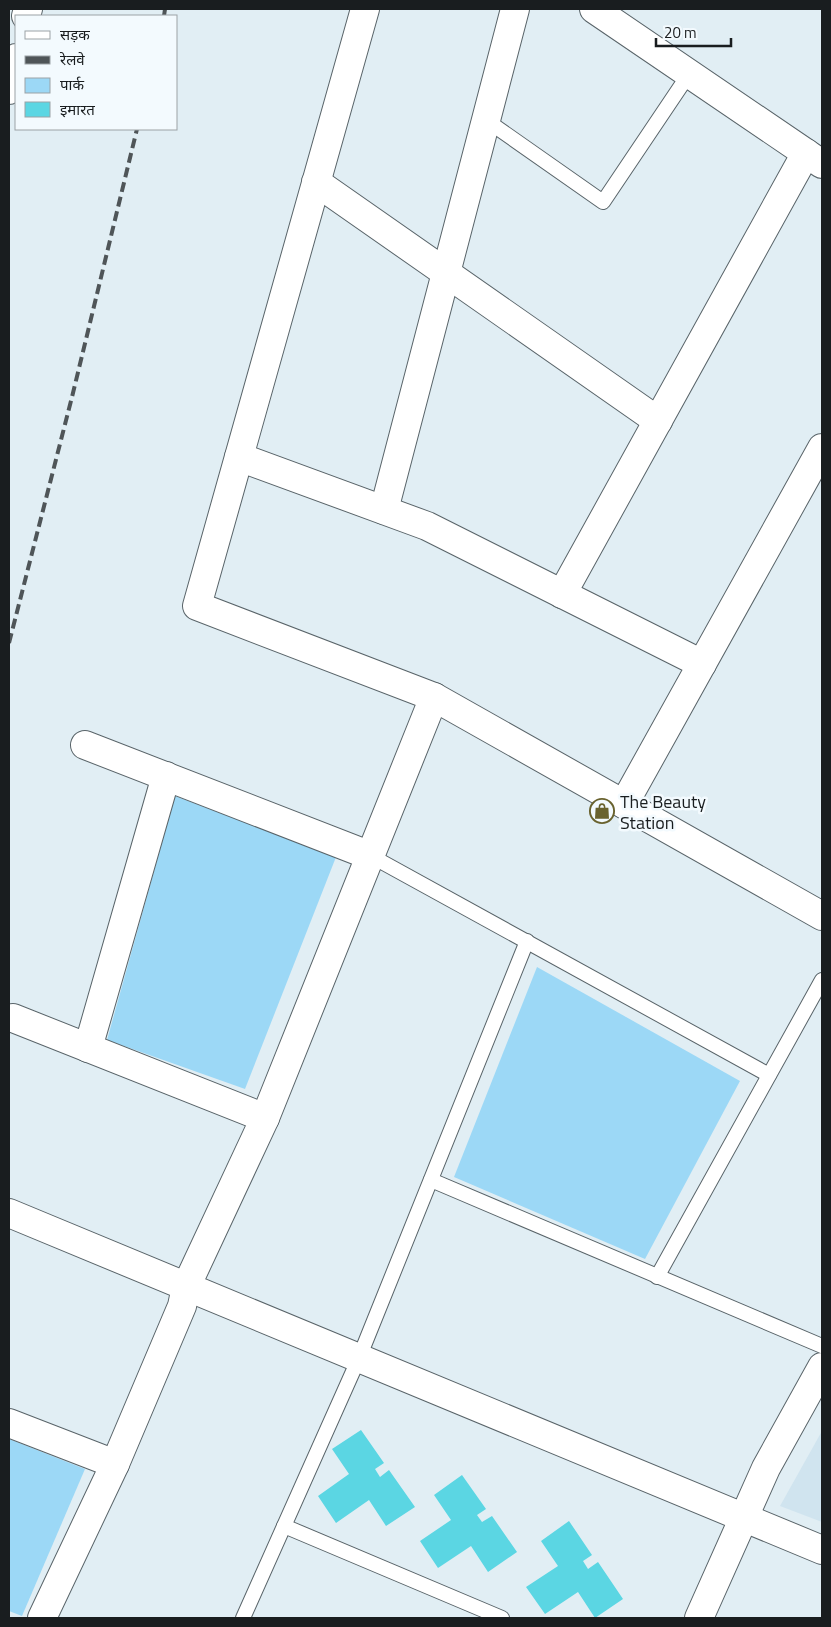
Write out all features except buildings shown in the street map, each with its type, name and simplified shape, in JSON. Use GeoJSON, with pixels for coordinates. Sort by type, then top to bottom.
{"type":"FeatureCollection","features":[{"type":"Feature","properties":{"kind":"street"},"geometry":{"type":"LineString","coordinates":[[365,9],[197,606],[434,697],[822,916]]}},
{"type":"Feature","properties":{"kind":"street"},"geometry":{"type":"LineString","coordinates":[[384,510],[515,9]]}},
{"type":"Feature","properties":{"kind":"street"},"geometry":{"type":"LineString","coordinates":[[562,594],[658,421],[814,158],[594,9]]}},
{"type":"Feature","properties":{"kind":"street"},"geometry":{"type":"LineString","coordinates":[[9,90],[15,63]]}},
{"type":"Feature","properties":{"kind":"street"},"geometry":{"type":"LineString","coordinates":[[316,182],[658,421]]}},
{"type":"Feature","properties":{"kind":"street"},"geometry":{"type":"LineString","coordinates":[[624,804],[822,449]]}},
{"type":"Feature","properties":{"kind":"street"},"geometry":{"type":"LineString","coordinates":[[239,457],[427,526],[702,664]]}},
{"type":"Feature","properties":{"kind":"street"},"geometry":{"type":"LineString","coordinates":[[42,1618],[115,1464],[182,1306],[186,1287],[265,1118],[434,697]]}},
{"type":"Feature","properties":{"kind":"street"},"geometry":{"type":"LineString","coordinates":[[85,745],[371,856]]}},
{"type":"Feature","properties":{"kind":"street"},"geometry":{"type":"LineString","coordinates":[[88,1048],[166,776]]}},
{"type":"Feature","properties":{"kind":"street"},"geometry":{"type":"LineString","coordinates":[[13,1018],[265,1118]]}},
{"type":"Feature","properties":{"kind":"street"},"geometry":{"type":"LineString","coordinates":[[9,1213],[822,1550]]}},
{"type":"Feature","properties":{"kind":"street"},"geometry":{"type":"LineString","coordinates":[[699,1618],[766,1468],[822,1368]]}},
{"type":"Feature","properties":{"kind":"street"},"geometry":{"type":"LineString","coordinates":[[9,1423],[115,1464]]}},
{"type":"Feature","properties":{"kind":"lane"},"geometry":{"type":"LineString","coordinates":[[486,120],[603,202],[690,74]]}},
{"type":"Feature","properties":{"kind":"lane"},"geometry":{"type":"LineString","coordinates":[[371,856],[770,1075]]}},
{"type":"Feature","properties":{"kind":"lane"},"geometry":{"type":"LineString","coordinates":[[242,1618],[359,1358],[527,942]]}},
{"type":"Feature","properties":{"kind":"lane"},"geometry":{"type":"LineString","coordinates":[[657,1277],[822,980]]}},
{"type":"Feature","properties":{"kind":"lane"},"geometry":{"type":"LineString","coordinates":[[431,1180],[822,1346]]}},
{"type":"Feature","properties":{"kind":"lane"},"geometry":{"type":"LineString","coordinates":[[284,1526],[502,1618]]}},
{"type":"Feature","properties":{"kind":"shaded area"},"geometry":{"type":"Polygon","coordinates":[[[822,1431],[822,1522],[780,1506],[822,1431]]]}},
{"type":"Feature","properties":{"kind":"green space"},"geometry":{"type":"Polygon","coordinates":[[[175,796],[336,857],[245,1089],[107,1040],[175,796]]]}},
{"type":"Feature","properties":{"kind":"green space"},"geometry":{"type":"Polygon","coordinates":[[[537,967],[740,1081],[645,1259],[454,1177],[537,967]]]}},
{"type":"Feature","properties":{"kind":"green space"},"geometry":{"type":"Polygon","coordinates":[[[9,1439],[85,1469],[22,1616],[9,1611],[9,1439]]]}},
{"type":"Feature","properties":{"kind":"railway"},"geometry":{"type":"LineString","coordinates":[[164,15],[165,9]]}},
{"type":"Feature","properties":{"kind":"railway"},"geometry":{"type":"LineString","coordinates":[[9,643],[72,397],[137,130]]}},
{"type":"Feature","properties":{"kind":"place","name":"The Beauty Station"},"geometry":{"type":"Point","coordinates":[602,811]}}]}
